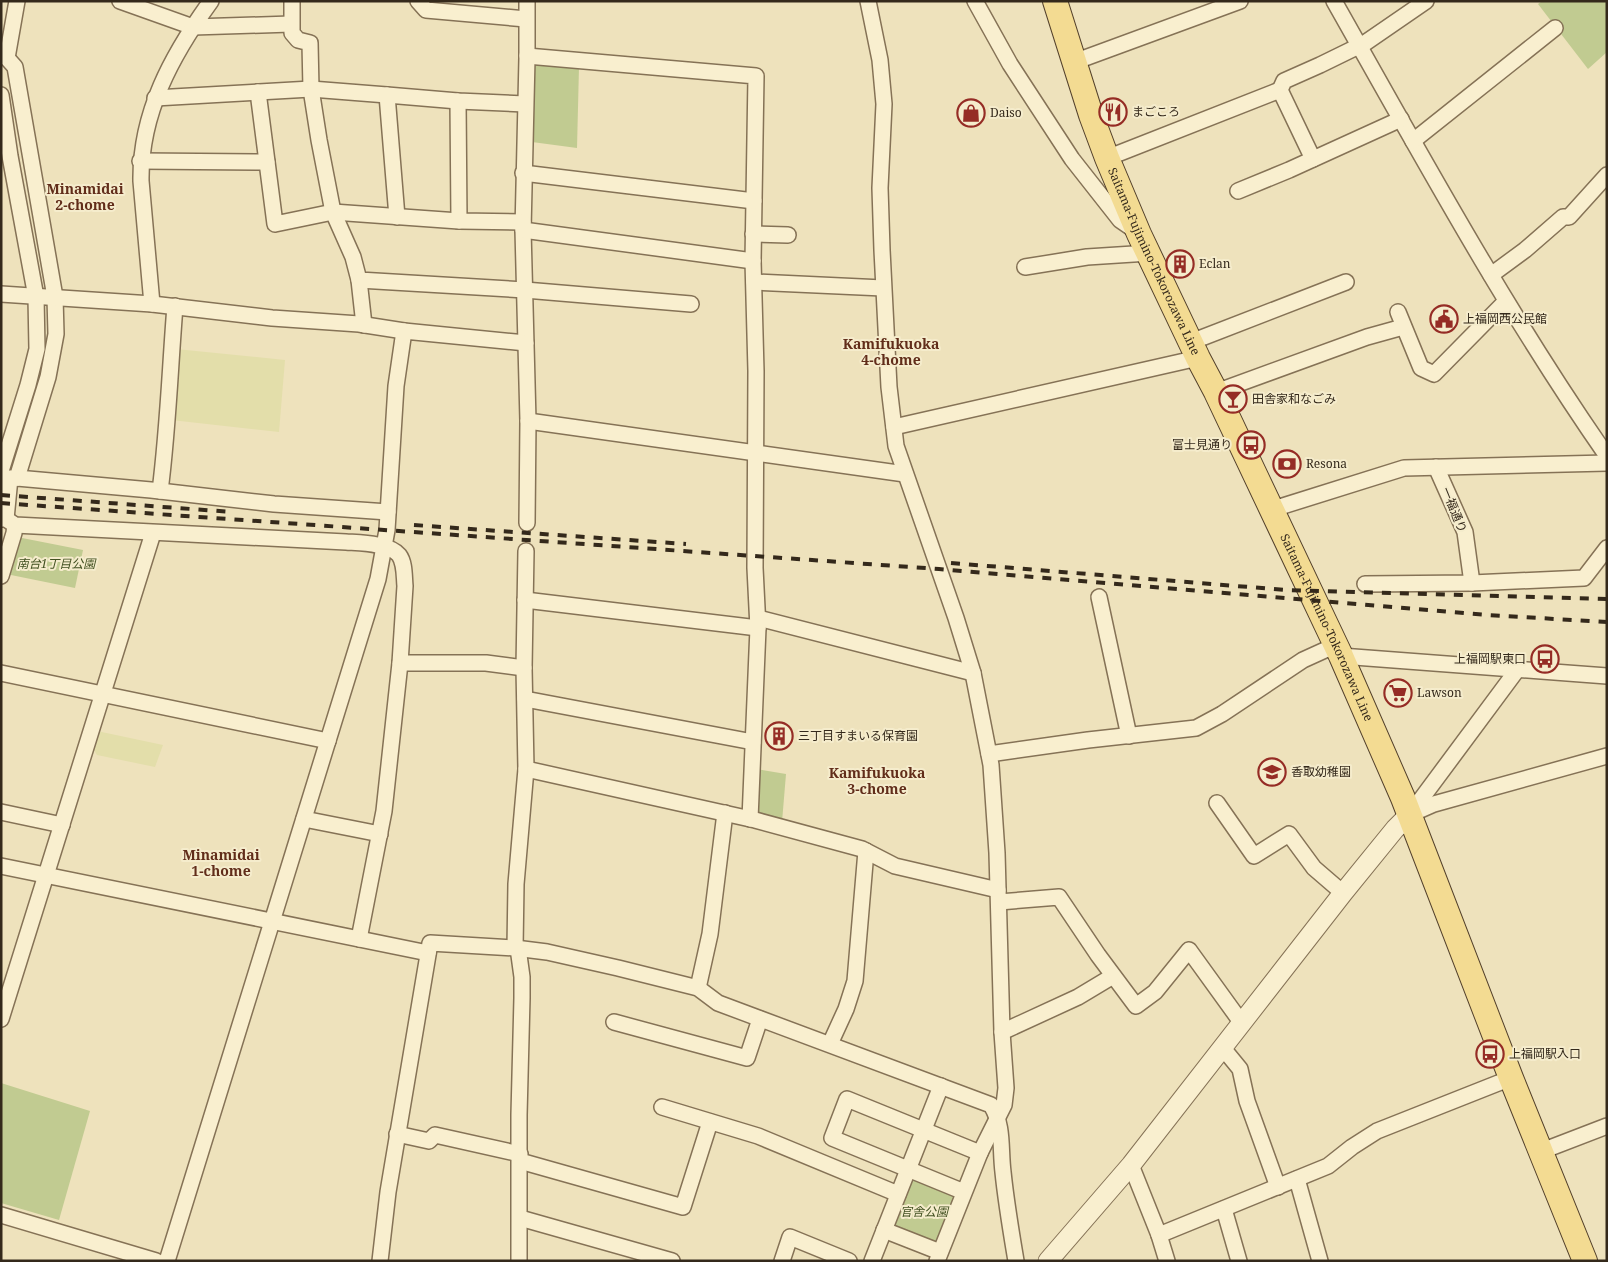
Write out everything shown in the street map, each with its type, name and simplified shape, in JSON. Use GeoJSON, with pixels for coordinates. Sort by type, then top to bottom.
{"type":"FeatureCollection","features":[{"type":"Feature","properties":{"kind":"main road","name":"Saitama-Fujimino-Tokorozawa Line"},"geometry":{"type":"LineString","coordinates":[[1054,1],[1107,158],[1194,350],[1216,392],[1338,651],[1409,815],[1534,1137],[1542,1151],[1585,1261]]}},
{"type":"Feature","properties":{"kind":"street"},"geometry":{"type":"LineString","coordinates":[[7,476],[48,377],[56,334],[55,298],[15,67],[4,59],[17,1]]}},
{"type":"Feature","properties":{"kind":"street"},"geometry":{"type":"LineString","coordinates":[[120,1],[193,27],[291,24]]}},
{"type":"Feature","properties":{"kind":"street"},"geometry":{"type":"LineString","coordinates":[[152,304],[144,230],[140,161],[143,141],[155,98],[185,38],[211,1]]}},
{"type":"Feature","properties":{"kind":"street"},"geometry":{"type":"LineString","coordinates":[[292,1],[292,33],[298,40],[310,43],[311,89],[333,212],[353,257],[359,280],[364,325]]}},
{"type":"Feature","properties":{"kind":"street"},"geometry":{"type":"LineString","coordinates":[[418,1],[426,10],[526,19]]}},
{"type":"Feature","properties":{"kind":"street"},"geometry":{"type":"LineString","coordinates":[[527,1],[523,173],[528,420],[527,523]]}},
{"type":"Feature","properties":{"kind":"street"},"geometry":{"type":"LineString","coordinates":[[868,1],[880,60],[884,104],[880,188],[883,288],[889,387],[896,446],[974,673],[989,754],[997,843],[1002,1032],[1006,1088],[1004,1105],[980,1153],[938,1256],[884,1230]]}},
{"type":"Feature","properties":{"kind":"street"},"geometry":{"type":"LineString","coordinates":[[975,1],[1010,64],[1072,159],[1120,220],[1144,243]]}},
{"type":"Feature","properties":{"kind":"street"},"geometry":{"type":"LineString","coordinates":[[1074,62],[1240,1]]}},
{"type":"Feature","properties":{"kind":"street"},"geometry":{"type":"LineString","coordinates":[[1334,1],[1506,301],[1572,406],[1607,456]]}},
{"type":"Feature","properties":{"kind":"street"},"geometry":{"type":"LineString","coordinates":[[1107,158],[1280,90],[1284,81],[1360,46],[1426,1]]}},
{"type":"Feature","properties":{"kind":"street"},"geometry":{"type":"LineString","coordinates":[[1413,141],[1555,28]]}},
{"type":"Feature","properties":{"kind":"street"},"geometry":{"type":"LineString","coordinates":[[527,56],[756,76],[753,261],[755,568],[758,623],[750,819]]}},
{"type":"Feature","properties":{"kind":"street"},"geometry":{"type":"LineString","coordinates":[[155,98],[311,89],[458,102],[525,104]]}},
{"type":"Feature","properties":{"kind":"street"},"geometry":{"type":"LineString","coordinates":[[1280,90],[1313,159]]}},
{"type":"Feature","properties":{"kind":"street"},"geometry":{"type":"LineString","coordinates":[[258,92],[274,224],[333,212],[459,221],[523,226],[753,261]]}},
{"type":"Feature","properties":{"kind":"street"},"geometry":{"type":"LineString","coordinates":[[1,94],[10,156],[36,297],[37,349],[7,476],[7,521],[14,533],[1,576]]}},
{"type":"Feature","properties":{"kind":"street"},"geometry":{"type":"LineString","coordinates":[[387,95],[396,217]]}},
{"type":"Feature","properties":{"kind":"street"},"geometry":{"type":"LineString","coordinates":[[458,102],[459,221]]}},
{"type":"Feature","properties":{"kind":"street"},"geometry":{"type":"LineString","coordinates":[[1238,190],[1313,159],[1401,119]]}},
{"type":"Feature","properties":{"kind":"street"},"geometry":{"type":"LineString","coordinates":[[140,161],[266,162]]}},
{"type":"Feature","properties":{"kind":"street"},"geometry":{"type":"LineString","coordinates":[[523,173],[754,201]]}},
{"type":"Feature","properties":{"kind":"street"},"geometry":{"type":"LineString","coordinates":[[1491,275],[1525,250],[1563,217],[1569,217],[1607,174]]}},
{"type":"Feature","properties":{"kind":"street"},"geometry":{"type":"LineString","coordinates":[[753,234],[788,235]]}},
{"type":"Feature","properties":{"kind":"street"},"geometry":{"type":"LineString","coordinates":[[1025,267],[1087,257],[1144,243]]}},
{"type":"Feature","properties":{"kind":"street"},"geometry":{"type":"LineString","coordinates":[[359,280],[525,290],[691,304]]}},
{"type":"Feature","properties":{"kind":"street"},"geometry":{"type":"LineString","coordinates":[[754,282],[883,288]]}},
{"type":"Feature","properties":{"kind":"street"},"geometry":{"type":"LineString","coordinates":[[894,427],[1078,387],[1194,350],[1346,282]]}},
{"type":"Feature","properties":{"kind":"street"},"geometry":{"type":"LineString","coordinates":[[1,294],[175,306],[272,318],[364,325],[404,331],[526,343]]}},
{"type":"Feature","properties":{"kind":"street"},"geometry":{"type":"LineString","coordinates":[[1216,392],[1367,337],[1400,319],[1421,368],[1434,374],[1506,301]]}},
{"type":"Feature","properties":{"kind":"street"},"geometry":{"type":"LineString","coordinates":[[160,491],[166,445],[168,382],[175,306]]}},
{"type":"Feature","properties":{"kind":"street"},"geometry":{"type":"LineString","coordinates":[[167,1261],[378,579],[388,512],[396,386],[404,331]]}},
{"type":"Feature","properties":{"kind":"street"},"geometry":{"type":"LineString","coordinates":[[528,420],[905,474]]}},
{"type":"Feature","properties":{"kind":"street"},"geometry":{"type":"LineString","coordinates":[[1270,510],[1404,468],[1607,463]]}},
{"type":"Feature","properties":{"kind":"street","name":"一福通り"},"geometry":{"type":"LineString","coordinates":[[1436,467],[1465,532],[1472,583]]}},
{"type":"Feature","properties":{"kind":"street"},"geometry":{"type":"LineString","coordinates":[[7,476],[274,504],[388,512]]}},
{"type":"Feature","properties":{"kind":"street"},"geometry":{"type":"LineString","coordinates":[[7,521],[153,533],[374,544],[393,551],[400,556],[404,570],[404,613],[392,748],[380,834],[359,939]]}},
{"type":"Feature","properties":{"kind":"street"},"geometry":{"type":"LineString","coordinates":[[2,1015],[153,533]]}},
{"type":"Feature","properties":{"kind":"street"},"geometry":{"type":"LineString","coordinates":[[1365,584],[1472,583],[1584,578],[1607,548]]}},
{"type":"Feature","properties":{"kind":"street"},"geometry":{"type":"LineString","coordinates":[[519,1261],[519,1115],[522,976],[516,948],[516,884],[526,769],[524,668],[526,551]]}},
{"type":"Feature","properties":{"kind":"street"},"geometry":{"type":"LineString","coordinates":[[1099,597],[1129,736]]}},
{"type":"Feature","properties":{"kind":"street"},"geometry":{"type":"LineString","coordinates":[[525,600],[758,623],[974,673]]}},
{"type":"Feature","properties":{"kind":"street"},"geometry":{"type":"LineString","coordinates":[[989,754],[1088,740],[1196,728],[1222,714],[1303,660],[1338,651],[1517,670],[1607,676]]}},
{"type":"Feature","properties":{"kind":"street"},"geometry":{"type":"LineString","coordinates":[[400,663],[486,662],[524,668]]}},
{"type":"Feature","properties":{"kind":"street"},"geometry":{"type":"LineString","coordinates":[[1048,1261],[1132,1165],[1241,1022],[1343,893],[1391,833],[1409,815],[1517,670]]}},
{"type":"Feature","properties":{"kind":"street"},"geometry":{"type":"LineString","coordinates":[[1,673],[328,741]]}},
{"type":"Feature","properties":{"kind":"street"},"geometry":{"type":"LineString","coordinates":[[526,700],[753,742]]}},
{"type":"Feature","properties":{"kind":"street"},"geometry":{"type":"LineString","coordinates":[[1409,815],[1434,804],[1607,756]]}},
{"type":"Feature","properties":{"kind":"street"},"geometry":{"type":"LineString","coordinates":[[526,769],[750,819],[866,851],[895,866],[999,896],[1059,898],[1136,1006],[1155,992],[1189,950],[1241,1022]]}},
{"type":"Feature","properties":{"kind":"street"},"geometry":{"type":"LineString","coordinates":[[1217,803],[1254,856],[1288,834],[1314,868],[1343,893]]}},
{"type":"Feature","properties":{"kind":"street"},"geometry":{"type":"LineString","coordinates":[[1,812],[62,825]]}},
{"type":"Feature","properties":{"kind":"street"},"geometry":{"type":"LineString","coordinates":[[698,988],[710,934],[725,813]]}},
{"type":"Feature","properties":{"kind":"street"},"geometry":{"type":"LineString","coordinates":[[304,819],[380,834]]}},
{"type":"Feature","properties":{"kind":"street"},"geometry":{"type":"LineString","coordinates":[[830,1044],[846,1009],[855,981],[866,851]]}},
{"type":"Feature","properties":{"kind":"street"},"geometry":{"type":"LineString","coordinates":[[1,866],[428,953]]}},
{"type":"Feature","properties":{"kind":"street"},"geometry":{"type":"LineString","coordinates":[[380,1261],[388,1192],[430,943],[516,948],[547,952],[698,988],[718,1004],[991,1105],[998,1116],[1002,1141],[1002,1170],[1016,1261]]}},
{"type":"Feature","properties":{"kind":"street"},"geometry":{"type":"LineString","coordinates":[[1002,1032],[1078,997],[1114,976]]}},
{"type":"Feature","properties":{"kind":"street"},"geometry":{"type":"LineString","coordinates":[[614,1022],[747,1058],[760,1019]]}},
{"type":"Feature","properties":{"kind":"street"},"geometry":{"type":"LineString","coordinates":[[1222,1047],[1240,1069],[1247,1101],[1278,1187]]}},
{"type":"Feature","properties":{"kind":"street"},"geometry":{"type":"LineString","coordinates":[[1160,1235],[1328,1166],[1377,1130],[1511,1078]]}},
{"type":"Feature","properties":{"kind":"street"},"geometry":{"type":"LineString","coordinates":[[872,1261],[941,1086]]}},
{"type":"Feature","properties":{"kind":"street"},"geometry":{"type":"LineString","coordinates":[[964,1192],[832,1138],[847,1099],[980,1153]]}},
{"type":"Feature","properties":{"kind":"street"},"geometry":{"type":"LineString","coordinates":[[662,1107],[758,1136],[898,1194]]}},
{"type":"Feature","properties":{"kind":"street"},"geometry":{"type":"LineString","coordinates":[[398,1134],[429,1141],[435,1135],[520,1157],[683,1207],[710,1122]]}},
{"type":"Feature","properties":{"kind":"street"},"geometry":{"type":"LineString","coordinates":[[1542,1151],[1607,1126]]}},
{"type":"Feature","properties":{"kind":"street"},"geometry":{"type":"LineString","coordinates":[[1132,1165],[1160,1235],[1167,1261]]}},
{"type":"Feature","properties":{"kind":"street"},"geometry":{"type":"LineString","coordinates":[[1297,1179],[1320,1261]]}},
{"type":"Feature","properties":{"kind":"street"},"geometry":{"type":"LineString","coordinates":[[1224,1209],[1238,1261]]}},
{"type":"Feature","properties":{"kind":"street"},"geometry":{"type":"LineString","coordinates":[[1,1215],[108,1254],[156,1261]]}},
{"type":"Feature","properties":{"kind":"street"},"geometry":{"type":"LineString","coordinates":[[520,1218],[672,1261]]}},
{"type":"Feature","properties":{"kind":"street"},"geometry":{"type":"LineString","coordinates":[[782,1261],[790,1237],[848,1261]]}},
{"type":"Feature","properties":{"kind":"shaded area"},"geometry":{"type":"Polygon","coordinates":[[[176,349],[285,360],[279,432],[171,420],[176,349]]]}},
{"type":"Feature","properties":{"kind":"shaded area"},"geometry":{"type":"Polygon","coordinates":[[[97,731],[163,745],[155,767],[97,755],[92,747],[97,731]]]}},
{"type":"Feature","properties":{"kind":"green space"},"geometry":{"type":"Polygon","coordinates":[[[1542,1],[1607,1],[1607,52],[1588,69],[1538,4],[1542,1]]]}},
{"type":"Feature","properties":{"kind":"green space"},"geometry":{"type":"Polygon","coordinates":[[[534,64],[579,67],[577,148],[532,142],[534,64]]]}},
{"type":"Feature","properties":{"kind":"green space","name":"南台1丁目公園"},"geometry":{"type":"Polygon","coordinates":[[[17,537],[83,550],[75,588],[6,574],[17,537]]]}},
{"type":"Feature","properties":{"kind":"green space"},"geometry":{"type":"Polygon","coordinates":[[[756,769],[786,774],[782,822],[755,815],[756,769]]]}},
{"type":"Feature","properties":{"kind":"green space"},"geometry":{"type":"Polygon","coordinates":[[[1,1083],[90,1111],[59,1220],[1,1203],[1,1083]]]}},
{"type":"Feature","properties":{"kind":"green space","name":"官舎公園"},"geometry":{"type":"Polygon","coordinates":[[[915,1177],[954,1193],[956,1198],[937,1246],[891,1226],[910,1180],[915,1177]]]}},
{"type":"Feature","properties":{"kind":"railway"},"geometry":{"type":"LineString","coordinates":[[1,495],[232,512]]}},
{"type":"Feature","properties":{"kind":"railway"},"geometry":{"type":"LineString","coordinates":[[1,503],[939,569],[1487,615],[1607,622]]}},
{"type":"Feature","properties":{"kind":"railway"},"geometry":{"type":"LineString","coordinates":[[414,525],[686,544]]}},
{"type":"Feature","properties":{"kind":"railway"},"geometry":{"type":"LineString","coordinates":[[951,563],[1286,590],[1607,599]]}},
{"type":"Feature","properties":{"kind":"place","name":"まごころ"},"geometry":{"type":"Point","coordinates":[1113,112]}},
{"type":"Feature","properties":{"kind":"place","name":"Daiso"},"geometry":{"type":"Point","coordinates":[971,113]}},
{"type":"Feature","properties":{"kind":"place","name":"Eclan"},"geometry":{"type":"Point","coordinates":[1180,264]}},
{"type":"Feature","properties":{"kind":"place","name":"上福岡西公民館"},"geometry":{"type":"Point","coordinates":[1444,319]}},
{"type":"Feature","properties":{"kind":"place","name":"田舎家和なごみ"},"geometry":{"type":"Point","coordinates":[1233,399]}},
{"type":"Feature","properties":{"kind":"place","name":"富士見通り"},"geometry":{"type":"Point","coordinates":[1251,445]}},
{"type":"Feature","properties":{"kind":"place","name":"Resona"},"geometry":{"type":"Point","coordinates":[1287,464]}},
{"type":"Feature","properties":{"kind":"place","name":"上福岡駅東口"},"geometry":{"type":"Point","coordinates":[1545,659]}},
{"type":"Feature","properties":{"kind":"place","name":"Lawson"},"geometry":{"type":"Point","coordinates":[1398,693]}},
{"type":"Feature","properties":{"kind":"place","name":"三丁目すまいる保育園"},"geometry":{"type":"Point","coordinates":[779,736]}},
{"type":"Feature","properties":{"kind":"place","name":"香取幼稚園"},"geometry":{"type":"Point","coordinates":[1272,772]}},
{"type":"Feature","properties":{"kind":"place","name":"上福岡駅入口"},"geometry":{"type":"Point","coordinates":[1490,1054]}},
{"type":"Feature","properties":{"kind":"district","name":"Minamidai 2-chome"},"geometry":{"type":"Point","coordinates":[85,197]}},
{"type":"Feature","properties":{"kind":"district","name":"Kamifukuoka 4-chome"},"geometry":{"type":"Point","coordinates":[891,352]}},
{"type":"Feature","properties":{"kind":"district","name":"Kamifukuoka 3-chome"},"geometry":{"type":"Point","coordinates":[877,782]}},
{"type":"Feature","properties":{"kind":"district","name":"Minamidai 1-chome"},"geometry":{"type":"Point","coordinates":[221,864]}}]}
